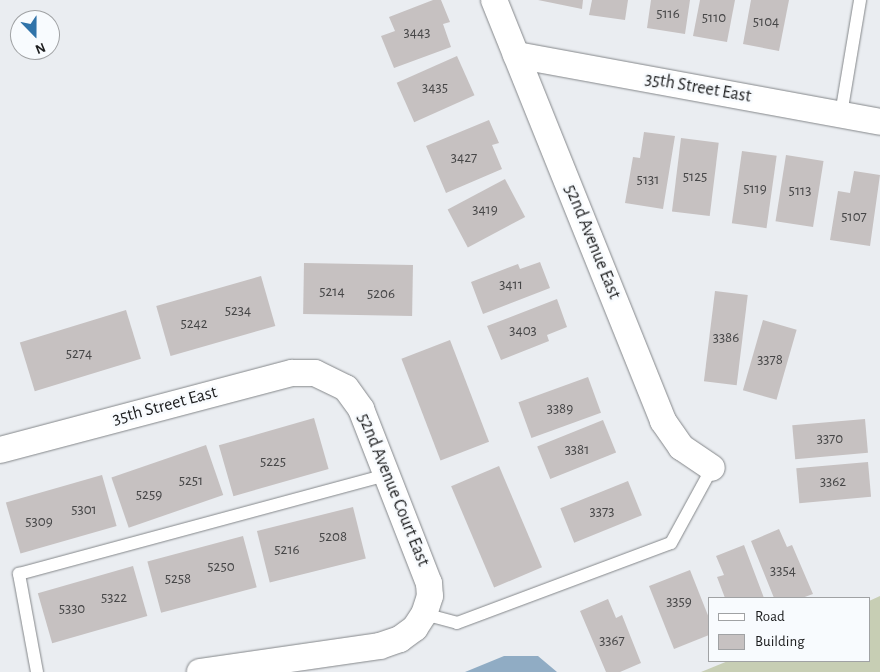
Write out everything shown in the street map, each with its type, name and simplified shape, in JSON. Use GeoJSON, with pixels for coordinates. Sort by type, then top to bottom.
{"type":"FeatureCollection","features":[{"type":"Feature","properties":{"kind":"street","name":"52nd Avenue East"},"geometry":{"type":"LineString","coordinates":[[494,0],[663,422],[681,446],[712,468]]}},
{"type":"Feature","properties":{"kind":"street","name":"35th Street East"},"geometry":{"type":"LineString","coordinates":[[516,55],[880,122]]}},
{"type":"Feature","properties":{"kind":"street","name":"35th Street East"},"geometry":{"type":"LineString","coordinates":[[0,450],[292,373],[315,372],[331,378]]}},
{"type":"Feature","properties":{"kind":"street","name":"52nd Avenue Court East"},"geometry":{"type":"LineString","coordinates":[[331,378],[346,388],[361,409],[387,474],[429,582],[430,596],[424,614]]}},
{"type":"Feature","properties":{"kind":"street"},"geometry":{"type":"LineString","coordinates":[[200,672],[380,646],[400,640],[415,628],[424,614]]}},
{"type":"Feature","properties":{"kind":"lane"},"geometry":{"type":"LineString","coordinates":[[841,114],[860,0]]}},
{"type":"Feature","properties":{"kind":"lane"},"geometry":{"type":"LineString","coordinates":[[424,614],[457,623],[671,543],[712,468]]}},
{"type":"Feature","properties":{"kind":"lane"},"geometry":{"type":"LineString","coordinates":[[37,672],[19,574],[387,474]]}},
{"type":"Feature","properties":{"kind":"green space"},"geometry":{"type":"Polygon","coordinates":[[[880,596],[880,672],[701,672],[726,662],[870,662],[870,601],[880,596]]]}},
{"type":"Feature","properties":{"kind":"water"},"geometry":{"type":"Polygon","coordinates":[[[504,656],[538,656],[557,672],[465,672],[504,656]]]}},
{"type":"Feature","properties":{"kind":"building"},"geometry":{"type":"Polygon","coordinates":[[[433,0],[441,0],[450,22],[443,24],[451,47],[394,68],[381,36],[395,31],[389,17],[433,0]]]}},
{"type":"Feature","properties":{"kind":"building"},"geometry":{"type":"Polygon","coordinates":[[[538,0],[583,0],[582,9],[538,0]]]}},
{"type":"Feature","properties":{"kind":"building"},"geometry":{"type":"Polygon","coordinates":[[[592,0],[628,0],[625,20],[589,15],[592,0]]]}},
{"type":"Feature","properties":{"kind":"building"},"geometry":{"type":"Polygon","coordinates":[[[651,0],[690,0],[685,34],[647,28],[651,0]]]}},
{"type":"Feature","properties":{"kind":"building"},"geometry":{"type":"Polygon","coordinates":[[[700,0],[735,0],[727,42],[693,36],[700,0]]]}},
{"type":"Feature","properties":{"kind":"building"},"geometry":{"type":"Polygon","coordinates":[[[751,0],[789,0],[779,51],[743,44],[751,0]]]}},
{"type":"Feature","properties":{"kind":"building"},"geometry":{"type":"Polygon","coordinates":[[[457,56],[474,95],[414,122],[397,83],[457,56]]]}},
{"type":"Feature","properties":{"kind":"building"},"geometry":{"type":"Polygon","coordinates":[[[489,120],[499,143],[492,145],[502,169],[446,193],[426,146],[489,120]]]}},
{"type":"Feature","properties":{"kind":"building"},"geometry":{"type":"Polygon","coordinates":[[[644,132],[675,136],[663,209],[625,203],[633,157],[640,158],[644,132]]]}},
{"type":"Feature","properties":{"kind":"building"},"geometry":{"type":"Polygon","coordinates":[[[681,138],[719,143],[710,216],[672,211],[681,138]]]}},
{"type":"Feature","properties":{"kind":"building"},"geometry":{"type":"Polygon","coordinates":[[[742,151],[777,156],[766,228],[732,223],[742,151]]]}},
{"type":"Feature","properties":{"kind":"building"},"geometry":{"type":"Polygon","coordinates":[[[786,155],[824,161],[813,227],[776,221],[786,155]]]}},
{"type":"Feature","properties":{"kind":"building"},"geometry":{"type":"Polygon","coordinates":[[[854,171],[880,175],[870,246],[830,240],[838,191],[850,193],[854,171]]]}},
{"type":"Feature","properties":{"kind":"building"},"geometry":{"type":"Polygon","coordinates":[[[505,179],[525,217],[468,247],[448,210],[505,179]]]}},
{"type":"Feature","properties":{"kind":"building"},"geometry":{"type":"Polygon","coordinates":[[[540,262],[550,288],[483,314],[471,282],[518,264],[520,269],[540,262]]]}},
{"type":"Feature","properties":{"kind":"building"},"geometry":{"type":"Polygon","coordinates":[[[304,263],[413,265],[412,316],[303,314],[304,263]]]}},
{"type":"Feature","properties":{"kind":"building"},"geometry":{"type":"Polygon","coordinates":[[[261,276],[275,326],[171,356],[156,306],[261,276]]]}},
{"type":"Feature","properties":{"kind":"building"},"geometry":{"type":"Polygon","coordinates":[[[715,291],[748,295],[737,385],[704,381],[715,291]]]}},
{"type":"Feature","properties":{"kind":"building"},"geometry":{"type":"Polygon","coordinates":[[[557,299],[567,327],[547,335],[549,341],[501,360],[487,326],[557,299]]]}},
{"type":"Feature","properties":{"kind":"building"},"geometry":{"type":"Polygon","coordinates":[[[126,310],[141,359],[35,391],[20,342],[126,310]]]}},
{"type":"Feature","properties":{"kind":"building"},"geometry":{"type":"Polygon","coordinates":[[[763,320],[797,330],[777,400],[743,390],[763,320]]]}},
{"type":"Feature","properties":{"kind":"building"},"geometry":{"type":"Polygon","coordinates":[[[450,340],[489,442],[441,460],[401,359],[450,340]]]}},
{"type":"Feature","properties":{"kind":"building"},"geometry":{"type":"Polygon","coordinates":[[[588,377],[601,413],[531,438],[518,402],[588,377]]]}},
{"type":"Feature","properties":{"kind":"building"},"geometry":{"type":"Polygon","coordinates":[[[314,418],[329,469],[233,496],[219,445],[314,418]]]}},
{"type":"Feature","properties":{"kind":"building"},"geometry":{"type":"Polygon","coordinates":[[[865,419],[868,453],[795,459],[792,425],[865,419]]]}},
{"type":"Feature","properties":{"kind":"building"},"geometry":{"type":"Polygon","coordinates":[[[603,420],[616,452],[550,479],[537,447],[603,420]]]}},
{"type":"Feature","properties":{"kind":"building"},"geometry":{"type":"Polygon","coordinates":[[[206,445],[223,495],[129,528],[111,478],[206,445]]]}},
{"type":"Feature","properties":{"kind":"building"},"geometry":{"type":"Polygon","coordinates":[[[868,462],[871,497],[799,503],[796,468],[868,462]]]}},
{"type":"Feature","properties":{"kind":"building"},"geometry":{"type":"Polygon","coordinates":[[[499,466],[542,567],[494,588],[451,486],[499,466]]]}},
{"type":"Feature","properties":{"kind":"building"},"geometry":{"type":"Polygon","coordinates":[[[102,475],[117,526],[20,554],[6,503],[102,475]]]}},
{"type":"Feature","properties":{"kind":"building"},"geometry":{"type":"Polygon","coordinates":[[[628,481],[642,515],[574,543],[560,508],[628,481]]]}},
{"type":"Feature","properties":{"kind":"building"},"geometry":{"type":"Polygon","coordinates":[[[353,507],[366,558],[270,582],[257,531],[353,507]]]}},
{"type":"Feature","properties":{"kind":"building"},"geometry":{"type":"Polygon","coordinates":[[[779,529],[787,547],[792,545],[813,594],[805,597],[774,597],[751,541],[779,529]]]}},
{"type":"Feature","properties":{"kind":"building"},"geometry":{"type":"Polygon","coordinates":[[[243,536],[257,587],[161,613],[147,562],[243,536]]]}},
{"type":"Feature","properties":{"kind":"building"},"geometry":{"type":"Polygon","coordinates":[[[744,545],[764,597],[725,597],[717,577],[724,575],[716,556],[744,545]]]}},
{"type":"Feature","properties":{"kind":"building"},"geometry":{"type":"Polygon","coordinates":[[[133,566],[147,616],[52,643],[38,593],[133,566]]]}},
{"type":"Feature","properties":{"kind":"building"},"geometry":{"type":"Polygon","coordinates":[[[690,570],[708,615],[708,635],[674,649],[649,586],[690,570]]]}},
{"type":"Feature","properties":{"kind":"building"},"geometry":{"type":"Polygon","coordinates":[[[608,599],[616,618],[622,615],[641,663],[620,672],[606,672],[580,611],[608,599]]]}}]}
